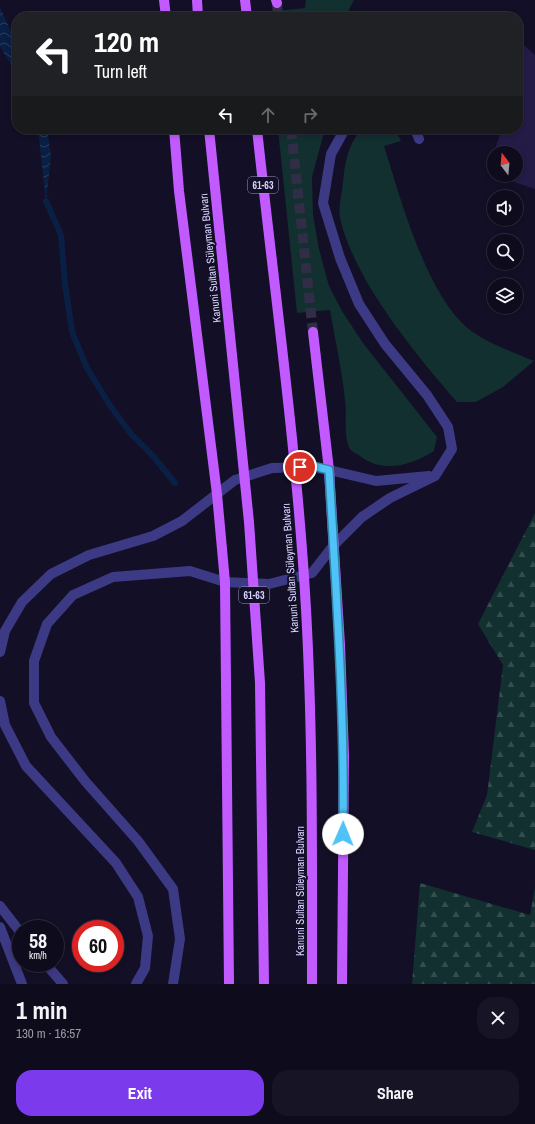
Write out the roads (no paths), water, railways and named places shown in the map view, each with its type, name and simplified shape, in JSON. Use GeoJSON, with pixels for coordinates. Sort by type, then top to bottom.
{"type":"FeatureCollection","features":[{"type":"Feature","properties":{"kind":"main road"},"geometry":{"type":"LineString","coordinates":[[164,0],[165,12]]}},
{"type":"Feature","properties":{"kind":"main road"},"geometry":{"type":"LineString","coordinates":[[197,0],[198,12]]}},
{"type":"Feature","properties":{"kind":"main road"},"geometry":{"type":"LineString","coordinates":[[246,0],[247,12]]}},
{"type":"Feature","properties":{"kind":"main road","name":"61-63"},"geometry":{"type":"LineString","coordinates":[[174,134],[179,191],[217,494],[225,582],[229,984]]}},
{"type":"Feature","properties":{"kind":"main road","name":"Kanuni Sultan Süleyman Bulvarı"},"geometry":{"type":"LineString","coordinates":[[210,134],[250,522],[260,683],[264,984]]}},
{"type":"Feature","properties":{"kind":"main road","name":"Kanuni Sultan Süleyman Bulvarı"},"geometry":{"type":"LineString","coordinates":[[258,134],[292,435],[306,608],[312,762],[312,984]]}},
{"type":"Feature","properties":{"kind":"main road"},"geometry":{"type":"LineString","coordinates":[[313,332],[329,470],[340,645],[344,756],[342,984]]}},
{"type":"Feature","properties":{"kind":"street"},"geometry":{"type":"LineString","coordinates":[[173,984],[180,939],[173,889],[138,841],[85,781],[51,737],[34,703],[34,661],[47,624],[73,595],[113,577],[190,571],[225,582],[269,584],[312,573],[334,546],[367,513],[390,498],[435,476],[452,449],[448,428],[427,395],[385,344],[359,304],[340,258],[323,203],[331,154],[342,134]]}},
{"type":"Feature","properties":{"kind":"street"},"geometry":{"type":"LineString","coordinates":[[417,134],[419,139]]}},
{"type":"Feature","properties":{"kind":"street"},"geometry":{"type":"LineString","coordinates":[[0,652],[5,631],[22,602],[51,574],[89,555],[153,536],[182,521],[234,480],[272,468],[313,466],[376,481],[435,476]]}},
{"type":"Feature","properties":{"kind":"street"},"geometry":{"type":"LineString","coordinates":[[0,701],[6,725],[26,766],[116,863],[138,897],[148,936],[145,968],[136,984]]}},
{"type":"Feature","properties":{"kind":"street"},"geometry":{"type":"LineString","coordinates":[[0,906],[12,921]]}},
{"type":"Feature","properties":{"kind":"street"},"geometry":{"type":"LineString","coordinates":[[0,927],[22,984]]}},
{"type":"Feature","properties":{"kind":"street"},"geometry":{"type":"LineString","coordinates":[[53,972],[63,984]]}},
{"type":"Feature","properties":{"kind":"water"},"geometry":{"type":"Polygon","coordinates":[[[0,7],[12,34],[12,67],[0,46],[0,7]]]}},
{"type":"Feature","properties":{"kind":"water"},"geometry":{"type":"Polygon","coordinates":[[[39,134],[48,134],[51,156],[46,201],[39,134]]]}},
{"type":"Feature","properties":{"kind":"waterway"},"geometry":{"type":"LineString","coordinates":[[46,201],[61,235],[65,284],[72,332],[87,368],[109,404],[131,434],[153,456],[175,483]]}},
{"type":"Feature","properties":{"kind":"tunnel"},"geometry":{"type":"LineString","coordinates":[[277,3],[278,12]]}},
{"type":"Feature","properties":{"kind":"tunnel"},"geometry":{"type":"LineString","coordinates":[[292,134],[313,332]]}}]}
